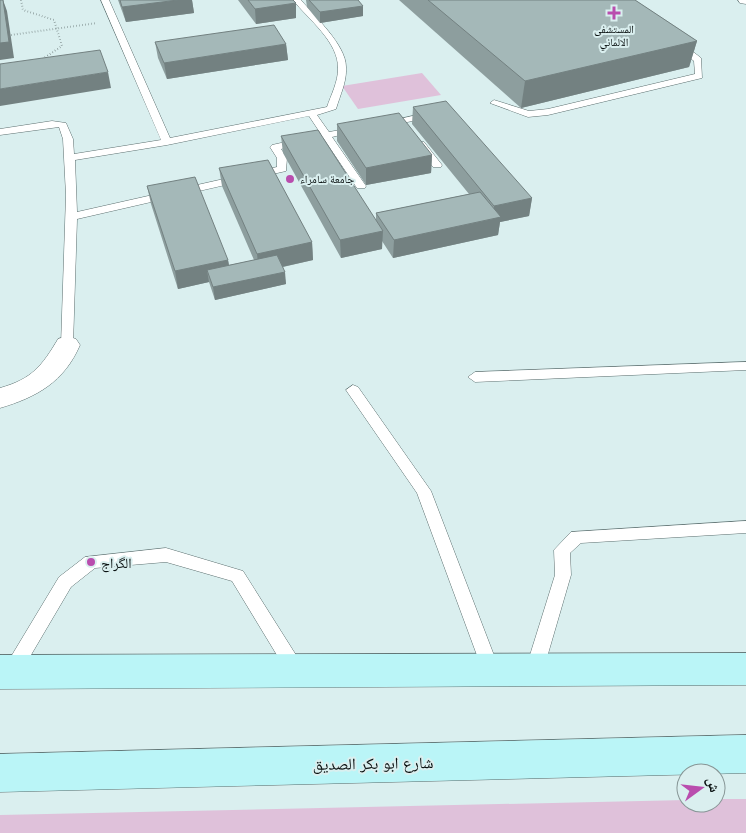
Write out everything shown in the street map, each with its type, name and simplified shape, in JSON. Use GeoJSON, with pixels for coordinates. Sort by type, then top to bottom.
{"type":"FeatureCollection","features":[{"type":"Feature","properties":{"kind":"main road"},"geometry":{"type":"LineString","coordinates":[[6,672],[746,669]]}},
{"type":"Feature","properties":{"kind":"main road","name":"شارع ابو بكر الصديق"},"geometry":{"type":"LineString","coordinates":[[0,772],[746,754]]}},
{"type":"Feature","properties":{"kind":"street"},"geometry":{"type":"LineString","coordinates":[[0,398],[21,391],[48,375],[57,365],[66,345]]}},
{"type":"Feature","properties":{"kind":"lane"},"geometry":{"type":"LineString","coordinates":[[105,0],[112,21],[168,142]]}},
{"type":"Feature","properties":{"kind":"lane"},"geometry":{"type":"LineString","coordinates":[[71,158],[168,142],[331,109],[341,80],[342,63],[333,44],[297,0]]}},
{"type":"Feature","properties":{"kind":"lane"},"geometry":{"type":"LineString","coordinates":[[494,103],[528,114],[548,112],[699,76],[698,60],[670,40]]}},
{"type":"Feature","properties":{"kind":"lane"},"geometry":{"type":"LineString","coordinates":[[71,217],[282,169],[282,158],[275,147],[371,126],[407,127],[438,113]]}},
{"type":"Feature","properties":{"kind":"lane"},"geometry":{"type":"LineString","coordinates":[[311,114],[361,186]]}},
{"type":"Feature","properties":{"kind":"lane"},"geometry":{"type":"LineString","coordinates":[[0,132],[52,124],[63,125],[67,131],[71,158],[71,217],[66,345]]}},
{"type":"Feature","properties":{"kind":"lane"},"geometry":{"type":"LineString","coordinates":[[407,127],[437,165]]}},
{"type":"Feature","properties":{"kind":"lane"},"geometry":{"type":"LineString","coordinates":[[475,378],[746,366]]}},
{"type":"Feature","properties":{"kind":"lane"},"geometry":{"type":"LineString","coordinates":[[352,390],[424,491],[491,671]]}},
{"type":"Feature","properties":{"kind":"lane"},"geometry":{"type":"LineString","coordinates":[[534,671],[564,575],[562,550],[577,537],[746,527]]}},
{"type":"Feature","properties":{"kind":"lane"},"geometry":{"type":"LineString","coordinates":[[6,672],[65,582],[91,562],[166,555],[237,576],[297,672]]}},
{"type":"Feature","properties":{"kind":"path"},"geometry":{"type":"LineString","coordinates":[[21,0],[23,10],[54,20],[57,29],[62,46],[41,58],[42,66]]}},
{"type":"Feature","properties":{"kind":"path"},"geometry":{"type":"LineString","coordinates":[[10,35],[112,21]]}},
{"type":"Feature","properties":{"kind":"shaded area"},"geometry":{"type":"Polygon","coordinates":[[[422,73],[441,95],[358,109],[342,86],[422,73]]]}},
{"type":"Feature","properties":{"kind":"shaded area"},"geometry":{"type":"Polygon","coordinates":[[[726,799],[746,799],[746,833],[0,833],[0,815],[676,800],[676,813],[726,813],[726,799]]]}},
{"type":"Feature","properties":{"kind":"building"},"geometry":{"type":"Polygon","coordinates":[[[0,0],[3,0],[9,42],[0,43],[0,0]]]}},
{"type":"Feature","properties":{"kind":"building"},"geometry":{"type":"Polygon","coordinates":[[[120,0],[178,0],[122,7],[120,0]]]}},
{"type":"Feature","properties":{"kind":"building"},"geometry":{"type":"Polygon","coordinates":[[[248,0],[293,0],[296,3],[255,9],[248,0]]]}},
{"type":"Feature","properties":{"kind":"building"},"geometry":{"type":"Polygon","coordinates":[[[309,0],[358,0],[363,6],[320,12],[309,0]]]}},
{"type":"Feature","properties":{"kind":"building","name":"المستشفى الالماني"},"geometry":{"type":"Polygon","coordinates":[[[428,0],[635,0],[697,41],[525,81],[428,0]]]}},
{"type":"Feature","properties":{"kind":"building"},"geometry":{"type":"Polygon","coordinates":[[[274,25],[286,44],[164,63],[155,42],[274,25]]]}},
{"type":"Feature","properties":{"kind":"building"},"geometry":{"type":"Polygon","coordinates":[[[100,50],[108,72],[0,89],[0,64],[100,50]]]}},
{"type":"Feature","properties":{"kind":"building"},"geometry":{"type":"Polygon","coordinates":[[[446,101],[532,198],[494,206],[413,107],[446,101]]]}},
{"type":"Feature","properties":{"kind":"building"},"geometry":{"type":"Polygon","coordinates":[[[399,113],[432,155],[366,168],[337,124],[399,113]]]}},
{"type":"Feature","properties":{"kind":"building"},"geometry":{"type":"Polygon","coordinates":[[[318,130],[383,231],[340,240],[281,136],[318,130]]]}},
{"type":"Feature","properties":{"kind":"building"},"geometry":{"type":"Polygon","coordinates":[[[268,160],[312,242],[257,254],[219,168],[268,160]]]}},
{"type":"Feature","properties":{"kind":"building"},"geometry":{"type":"Polygon","coordinates":[[[195,177],[228,260],[175,271],[147,186],[195,177]]]}},
{"type":"Feature","properties":{"kind":"building"},"geometry":{"type":"Polygon","coordinates":[[[480,192],[501,217],[394,240],[376,213],[480,192]]]}},
{"type":"Feature","properties":{"kind":"building"},"geometry":{"type":"Polygon","coordinates":[[[277,255],[285,272],[213,287],[207,270],[277,255]]]}},
{"type":"Feature","properties":{"kind":"place","name":"المستشفى الالماني"},"geometry":{"type":"Point","coordinates":[614,13]}},
{"type":"Feature","properties":{"kind":"place","name":"جامعة سامراء"},"geometry":{"type":"Point","coordinates":[290,179]}},
{"type":"Feature","properties":{"kind":"place","name":"الگراج"},"geometry":{"type":"Point","coordinates":[91,562]}}]}
